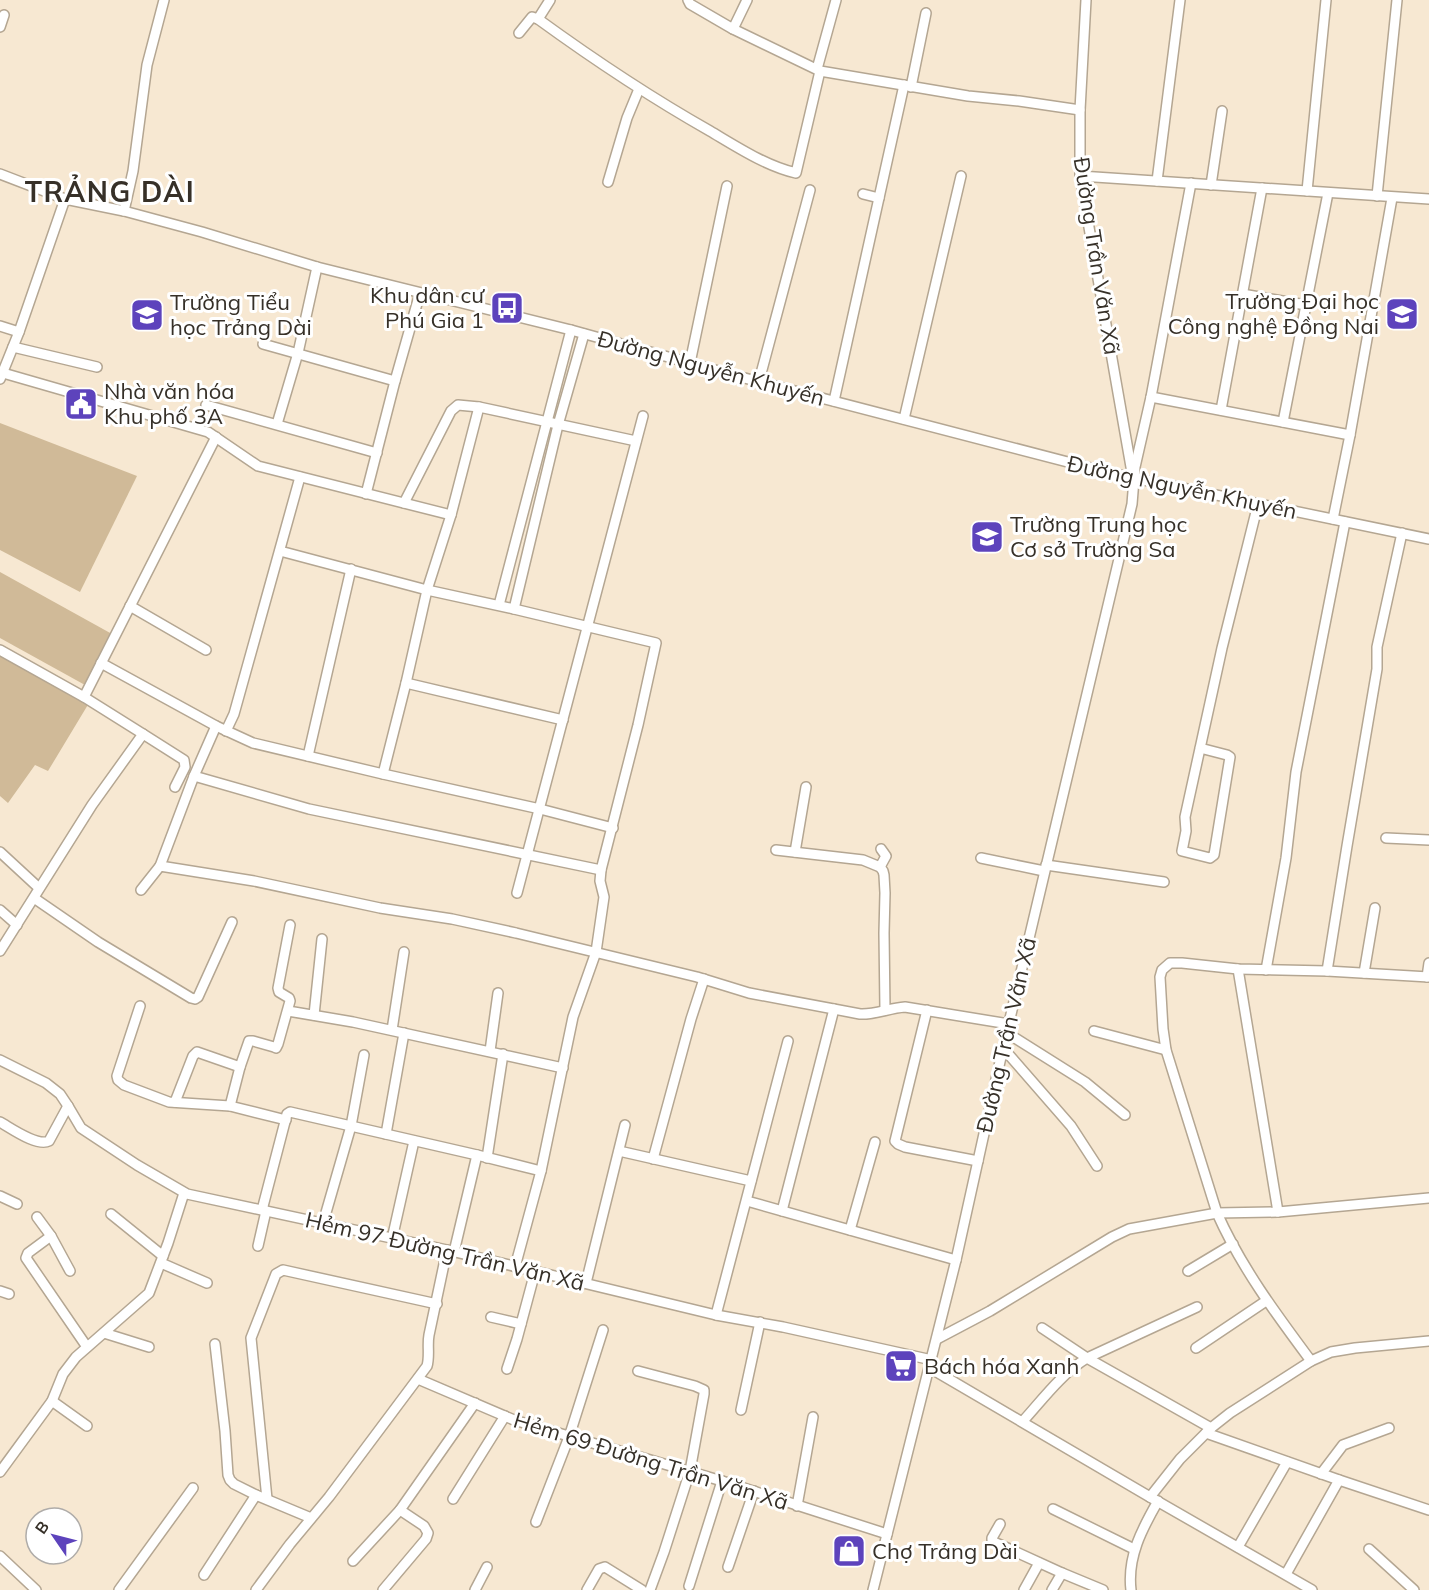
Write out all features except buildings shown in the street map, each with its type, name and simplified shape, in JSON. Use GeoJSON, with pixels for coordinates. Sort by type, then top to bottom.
{"type":"FeatureCollection","features":[{"type":"Feature","properties":{"kind":"street"},"geometry":{"type":"LineString","coordinates":[[124,211],[133,171],[147,65],[164,0]]}},
{"type":"Feature","properties":{"kind":"street"},"geometry":{"type":"LineString","coordinates":[[538,19],[550,0]]}},
{"type":"Feature","properties":{"kind":"street"},"geometry":{"type":"LineString","coordinates":[[688,0],[690,4],[733,29],[819,70],[968,96],[1080,110]]}},
{"type":"Feature","properties":{"kind":"street"},"geometry":{"type":"LineString","coordinates":[[733,29],[747,0]]}},
{"type":"Feature","properties":{"kind":"street"},"geometry":{"type":"LineString","coordinates":[[519,33],[532,17],[538,19],[667,107],[729,142],[784,170],[796,173],[836,0]]}},
{"type":"Feature","properties":{"kind":"street","name":"Đường Trần Văn Xã"},"geometry":{"type":"LineString","coordinates":[[873,1590],[956,1260],[1003,1048],[1132,504],[1134,476],[1080,176],[1080,110],[1086,0]]}},
{"type":"Feature","properties":{"kind":"street"},"geometry":{"type":"LineString","coordinates":[[1157,181],[1179,0]]}},
{"type":"Feature","properties":{"kind":"street"},"geometry":{"type":"LineString","coordinates":[[1307,191],[1326,0]]}},
{"type":"Feature","properties":{"kind":"street"},"geometry":{"type":"LineString","coordinates":[[1377,196],[1397,0]]}},
{"type":"Feature","properties":{"kind":"street"},"geometry":{"type":"LineString","coordinates":[[834,401],[879,198],[926,13]]}},
{"type":"Feature","properties":{"kind":"street"},"geometry":{"type":"LineString","coordinates":[[0,27],[4,15]]}},
{"type":"Feature","properties":{"kind":"street"},"geometry":{"type":"LineString","coordinates":[[608,182],[627,117],[639,88]]}},
{"type":"Feature","properties":{"kind":"street"},"geometry":{"type":"LineString","coordinates":[[1211,185],[1222,111]]}},
{"type":"Feature","properties":{"kind":"street","name":"Đường Nguyễn Khuyến"},"geometry":{"type":"LineString","coordinates":[[0,174],[65,199],[124,211],[316,267],[571,330],[904,419],[1134,476],[1429,539]]}},
{"type":"Feature","properties":{"kind":"street"},"geometry":{"type":"LineString","coordinates":[[904,419],[961,176]]}},
{"type":"Feature","properties":{"kind":"street"},"geometry":{"type":"LineString","coordinates":[[1080,176],[1429,199]]}},
{"type":"Feature","properties":{"kind":"street"},"geometry":{"type":"LineString","coordinates":[[1134,476],[1191,183]]}},
{"type":"Feature","properties":{"kind":"street"},"geometry":{"type":"LineString","coordinates":[[690,363],[727,186]]}},
{"type":"Feature","properties":{"kind":"street"},"geometry":{"type":"LineString","coordinates":[[1221,410],[1262,188]]}},
{"type":"Feature","properties":{"kind":"street"},"geometry":{"type":"LineString","coordinates":[[759,381],[810,190]]}},
{"type":"Feature","properties":{"kind":"street"},"geometry":{"type":"LineString","coordinates":[[1283,422],[1328,193]]}},
{"type":"Feature","properties":{"kind":"street"},"geometry":{"type":"LineString","coordinates":[[863,194],[879,198]]}},
{"type":"Feature","properties":{"kind":"street"},"geometry":{"type":"LineString","coordinates":[[1333,519],[1392,198]]}},
{"type":"Feature","properties":{"kind":"street"},"geometry":{"type":"LineString","coordinates":[[65,199],[19,332],[1,376],[208,432],[258,466],[451,515]]}},
{"type":"Feature","properties":{"kind":"street"},"geometry":{"type":"LineString","coordinates":[[277,424],[298,353],[316,267]]}},
{"type":"Feature","properties":{"kind":"street"},"geometry":{"type":"LineString","coordinates":[[366,494],[420,293]]}},
{"type":"Feature","properties":{"kind":"street"},"geometry":{"type":"LineString","coordinates":[[1242,294],[1306,305]]}},
{"type":"Feature","properties":{"kind":"street"},"geometry":{"type":"LineString","coordinates":[[0,326],[19,332]]}},
{"type":"Feature","properties":{"kind":"street"},"geometry":{"type":"LineString","coordinates":[[499,605],[571,330]]}},
{"type":"Feature","properties":{"kind":"street"},"geometry":{"type":"LineString","coordinates":[[514,609],[558,425],[584,334]]}},
{"type":"Feature","properties":{"kind":"street"},"geometry":{"type":"LineString","coordinates":[[263,344],[395,381]]}},
{"type":"Feature","properties":{"kind":"street"},"geometry":{"type":"LineString","coordinates":[[13,347],[97,367]]}},
{"type":"Feature","properties":{"kind":"street"},"geometry":{"type":"LineString","coordinates":[[1151,397],[1350,435]]}},
{"type":"Feature","properties":{"kind":"street"},"geometry":{"type":"LineString","coordinates":[[206,405],[377,453]]}},
{"type":"Feature","properties":{"kind":"street"},"geometry":{"type":"LineString","coordinates":[[404,503],[451,411],[459,405],[479,407],[636,441]]}},
{"type":"Feature","properties":{"kind":"street"},"geometry":{"type":"LineString","coordinates":[[383,774],[428,590],[451,515],[479,407]]}},
{"type":"Feature","properties":{"kind":"street"},"geometry":{"type":"LineString","coordinates":[[517,893],[643,416]]}},
{"type":"Feature","properties":{"kind":"street"},"geometry":{"type":"LineString","coordinates":[[84,697],[216,437]]}},
{"type":"Feature","properties":{"kind":"street"},"geometry":{"type":"LineString","coordinates":[[226,731],[234,714],[300,477]]}},
{"type":"Feature","properties":{"kind":"street"},"geometry":{"type":"LineString","coordinates":[[1200,748],[1227,755],[1230,758],[1215,855],[1210,858],[1182,851],[1186,831],[1185,817],[1200,748],[1224,639],[1258,504]]}},
{"type":"Feature","properties":{"kind":"street"},"geometry":{"type":"LineString","coordinates":[[1266,970],[1286,858],[1296,772],[1345,522]]}},
{"type":"Feature","properties":{"kind":"street"},"geometry":{"type":"LineString","coordinates":[[1327,971],[1378,662],[1377,647],[1402,533]]}},
{"type":"Feature","properties":{"kind":"street"},"geometry":{"type":"LineString","coordinates":[[280,551],[428,590],[656,643],[638,725],[601,870],[600,881],[604,897],[596,952],[573,1017],[541,1172],[515,1267]]}},
{"type":"Feature","properties":{"kind":"street"},"geometry":{"type":"LineString","coordinates":[[308,756],[351,569]]}},
{"type":"Feature","properties":{"kind":"street"},"geometry":{"type":"LineString","coordinates":[[130,606],[206,650]]}},
{"type":"Feature","properties":{"kind":"street"},"geometry":{"type":"LineString","coordinates":[[0,650],[84,697],[184,760],[184,767],[175,786]]}},
{"type":"Feature","properties":{"kind":"street"},"geometry":{"type":"LineString","coordinates":[[101,663],[216,726],[253,743],[540,808],[613,828]]}},
{"type":"Feature","properties":{"kind":"street"},"geometry":{"type":"LineString","coordinates":[[406,683],[563,720]]}},
{"type":"Feature","properties":{"kind":"street"},"geometry":{"type":"LineString","coordinates":[[141,890],[160,866],[194,776],[216,726]]}},
{"type":"Feature","properties":{"kind":"street"},"geometry":{"type":"LineString","coordinates":[[0,951],[92,805],[143,734]]}},
{"type":"Feature","properties":{"kind":"street"},"geometry":{"type":"LineString","coordinates":[[194,776],[309,809],[601,870]]}},
{"type":"Feature","properties":{"kind":"street"},"geometry":{"type":"LineString","coordinates":[[795,852],[806,787]]}},
{"type":"Feature","properties":{"kind":"street"},"geometry":{"type":"LineString","coordinates":[[1386,838],[1429,840]]}},
{"type":"Feature","properties":{"kind":"street"},"geometry":{"type":"LineString","coordinates":[[776,850],[863,860],[880,867],[884,875],[885,893],[885,1010]]}},
{"type":"Feature","properties":{"kind":"street"},"geometry":{"type":"LineString","coordinates":[[0,852],[39,888]]}},
{"type":"Feature","properties":{"kind":"street"},"geometry":{"type":"LineString","coordinates":[[880,867],[888,853]]}},
{"type":"Feature","properties":{"kind":"street"},"geometry":{"type":"LineString","coordinates":[[981,858],[1164,882]]}},
{"type":"Feature","properties":{"kind":"street"},"geometry":{"type":"LineString","coordinates":[[160,866],[223,875],[380,908],[452,919],[596,952],[704,979],[749,993],[872,1015],[904,1007],[927,1010],[1008,1028],[1085,1082],[1125,1114]]}},
{"type":"Feature","properties":{"kind":"street"},"geometry":{"type":"LineString","coordinates":[[34,898],[98,942],[195,999],[198,997],[232,922]]}},
{"type":"Feature","properties":{"kind":"street"},"geometry":{"type":"LineString","coordinates":[[1364,973],[1375,908]]}},
{"type":"Feature","properties":{"kind":"street"},"geometry":{"type":"LineString","coordinates":[[0,910],[17,925]]}},
{"type":"Feature","properties":{"kind":"street"},"geometry":{"type":"LineString","coordinates":[[230,1106],[249,1041],[276,1048],[290,1001],[279,992],[278,988],[290,925]]}},
{"type":"Feature","properties":{"kind":"street"},"geometry":{"type":"LineString","coordinates":[[314,1015],[322,939]]}},
{"type":"Feature","properties":{"kind":"street"},"geometry":{"type":"LineString","coordinates":[[392,1030],[405,952]]}},
{"type":"Feature","properties":{"kind":"street"},"geometry":{"type":"LineString","coordinates":[[1311,1361],[1266,1301],[1217,1213],[1166,1050],[1161,988],[1162,970],[1170,963],[1182,963],[1238,969],[1428,977],[1429,963]]}},
{"type":"Feature","properties":{"kind":"street"},"geometry":{"type":"LineString","coordinates":[[1238,969],[1278,1212]]}},
{"type":"Feature","properties":{"kind":"street"},"geometry":{"type":"LineString","coordinates":[[654,1159],[691,1019],[704,979]]}},
{"type":"Feature","properties":{"kind":"street"},"geometry":{"type":"LineString","coordinates":[[490,1051],[498,993]]}},
{"type":"Feature","properties":{"kind":"street"},"geometry":{"type":"LineString","coordinates":[[140,1006],[118,1071],[118,1080],[124,1085],[169,1102],[230,1106],[286,1120]]}},
{"type":"Feature","properties":{"kind":"street"},"geometry":{"type":"LineString","coordinates":[[782,1211],[834,1009]]}},
{"type":"Feature","properties":{"kind":"street"},"geometry":{"type":"LineString","coordinates":[[927,1010],[895,1141],[905,1147],[978,1161]]}},
{"type":"Feature","properties":{"kind":"street"},"geometry":{"type":"LineString","coordinates":[[288,1011],[392,1030],[563,1068]]}},
{"type":"Feature","properties":{"kind":"street"},"geometry":{"type":"LineString","coordinates":[[1094,1031],[1166,1050]]}},
{"type":"Feature","properties":{"kind":"street"},"geometry":{"type":"LineString","coordinates":[[386,1134],[404,1033]]}},
{"type":"Feature","properties":{"kind":"street"},"geometry":{"type":"LineString","coordinates":[[716,1315],[788,1041]]}},
{"type":"Feature","properties":{"kind":"street"},"geometry":{"type":"LineString","coordinates":[[1003,1048],[1071,1126],[1097,1166]]}},
{"type":"Feature","properties":{"kind":"street"},"geometry":{"type":"LineString","coordinates":[[175,1102],[193,1056],[197,1052],[240,1067]]}},
{"type":"Feature","properties":{"kind":"street"},"geometry":{"type":"LineString","coordinates":[[256,1590],[427,1366],[428,1342],[436,1304],[482,1156],[503,1054]]}},
{"type":"Feature","properties":{"kind":"street"},"geometry":{"type":"LineString","coordinates":[[323,1223],[351,1126],[364,1055]]}},
{"type":"Feature","properties":{"kind":"street","name":"Hẻm 97 Đường Trần Văn Xã"},"geometry":{"type":"LineString","coordinates":[[0,1060],[46,1083],[60,1094],[81,1128],[136,1165],[184,1193],[451,1251],[931,1364],[1154,1499],[1312,1590]]}},
{"type":"Feature","properties":{"kind":"street"},"geometry":{"type":"LineString","coordinates":[[0,1122],[43,1144],[49,1141],[68,1106]]}},
{"type":"Feature","properties":{"kind":"street"},"geometry":{"type":"LineString","coordinates":[[258,1246],[287,1114],[290,1112],[482,1156],[541,1172]]}},
{"type":"Feature","properties":{"kind":"street"},"geometry":{"type":"LineString","coordinates":[[586,1283],[625,1125]]}},
{"type":"Feature","properties":{"kind":"street"},"geometry":{"type":"LineString","coordinates":[[392,1239],[414,1141]]}},
{"type":"Feature","properties":{"kind":"street"},"geometry":{"type":"LineString","coordinates":[[850,1230],[875,1142]]}},
{"type":"Feature","properties":{"kind":"street"},"geometry":{"type":"LineString","coordinates":[[619,1151],[751,1182]]}},
{"type":"Feature","properties":{"kind":"street"},"geometry":{"type":"LineString","coordinates":[[0,1472],[52,1401],[63,1374],[76,1357],[149,1293],[184,1193]]}},
{"type":"Feature","properties":{"kind":"street"},"geometry":{"type":"LineString","coordinates":[[0,1196],[17,1204]]}},
{"type":"Feature","properties":{"kind":"street"},"geometry":{"type":"LineString","coordinates":[[937,1339],[990,1311],[1112,1237],[1129,1230],[1217,1213],[1278,1212],[1429,1198]]}},
{"type":"Feature","properties":{"kind":"street"},"geometry":{"type":"LineString","coordinates":[[747,1201],[956,1260]]}},
{"type":"Feature","properties":{"kind":"street"},"geometry":{"type":"LineString","coordinates":[[111,1214],[162,1259],[207,1283]]}},
{"type":"Feature","properties":{"kind":"street"},"geometry":{"type":"LineString","coordinates":[[36,1217],[51,1236],[70,1271]]}},
{"type":"Feature","properties":{"kind":"street"},"geometry":{"type":"LineString","coordinates":[[51,1236],[28,1253],[26,1258],[87,1347]]}},
{"type":"Feature","properties":{"kind":"street"},"geometry":{"type":"LineString","coordinates":[[1188,1271],[1233,1244]]}},
{"type":"Feature","properties":{"kind":"street"},"geometry":{"type":"LineString","coordinates":[[267,1499],[251,1338],[276,1274],[283,1270],[436,1304]]}},
{"type":"Feature","properties":{"kind":"street"},"geometry":{"type":"LineString","coordinates":[[507,1369],[535,1272]]}},
{"type":"Feature","properties":{"kind":"street"},"geometry":{"type":"LineString","coordinates":[[1196,1348],[1266,1301]]}},
{"type":"Feature","properties":{"kind":"street"},"geometry":{"type":"LineString","coordinates":[[1023,1421],[1065,1374],[1087,1358],[1197,1307]]}},
{"type":"Feature","properties":{"kind":"street"},"geometry":{"type":"LineString","coordinates":[[491,1317],[521,1324]]}},
{"type":"Feature","properties":{"kind":"street"},"geometry":{"type":"LineString","coordinates":[[741,1410],[760,1322]]}},
{"type":"Feature","properties":{"kind":"street"},"geometry":{"type":"LineString","coordinates":[[1042,1328],[1208,1431],[1287,1462],[1429,1510]]}},
{"type":"Feature","properties":{"kind":"street"},"geometry":{"type":"LineString","coordinates":[[536,1522],[569,1437],[603,1330]]}},
{"type":"Feature","properties":{"kind":"street"},"geometry":{"type":"LineString","coordinates":[[104,1333],[149,1347]]}},
{"type":"Feature","properties":{"kind":"street"},"geometry":{"type":"LineString","coordinates":[[1129,1589],[1134,1549],[1154,1499],[1180,1459],[1208,1431],[1230,1413],[1311,1361],[1331,1352],[1355,1347],[1429,1341]]}},
{"type":"Feature","properties":{"kind":"street"},"geometry":{"type":"LineString","coordinates":[[215,1344],[230,1480],[256,1495],[311,1518]]}},
{"type":"Feature","properties":{"kind":"street"},"geometry":{"type":"LineString","coordinates":[[638,1371],[695,1386],[704,1390],[705,1394],[690,1471],[650,1590]]}},
{"type":"Feature","properties":{"kind":"street","name":"Hẻm 69 Đường Trần Văn Xã"},"geometry":{"type":"LineString","coordinates":[[418,1379],[505,1416],[569,1437],[722,1480],[888,1534]]}},
{"type":"Feature","properties":{"kind":"street"},"geometry":{"type":"LineString","coordinates":[[52,1401],[87,1426]]}},
{"type":"Feature","properties":{"kind":"street"},"geometry":{"type":"LineString","coordinates":[[353,1561],[400,1510],[475,1403]]}},
{"type":"Feature","properties":{"kind":"street"},"geometry":{"type":"LineString","coordinates":[[453,1499],[505,1416]]}},
{"type":"Feature","properties":{"kind":"street"},"geometry":{"type":"LineString","coordinates":[[797,1506],[813,1417]]}},
{"type":"Feature","properties":{"kind":"street"},"geometry":{"type":"LineString","coordinates":[[1322,1474],[1343,1446],[1389,1428]]}},
{"type":"Feature","properties":{"kind":"street"},"geometry":{"type":"LineString","coordinates":[[1238,1547],[1287,1462]]}},
{"type":"Feature","properties":{"kind":"street"},"geometry":{"type":"LineString","coordinates":[[688,1586],[722,1480]]}},
{"type":"Feature","properties":{"kind":"street"},"geometry":{"type":"LineString","coordinates":[[1286,1574],[1339,1480]]}},
{"type":"Feature","properties":{"kind":"street"},"geometry":{"type":"LineString","coordinates":[[119,1590],[194,1488]]}},
{"type":"Feature","properties":{"kind":"street"},"geometry":{"type":"LineString","coordinates":[[729,1567],[754,1491]]}},
{"type":"Feature","properties":{"kind":"street"},"geometry":{"type":"LineString","coordinates":[[204,1575],[256,1495]]}},
{"type":"Feature","properties":{"kind":"street"},"geometry":{"type":"LineString","coordinates":[[1053,1509],[1134,1549]]}},
{"type":"Feature","properties":{"kind":"street"},"geometry":{"type":"LineString","coordinates":[[383,1590],[426,1539],[428,1533],[424,1526],[400,1510]]}},
{"type":"Feature","properties":{"kind":"street"},"geometry":{"type":"LineString","coordinates":[[1000,1524],[992,1540],[1103,1590]]}},
{"type":"Feature","properties":{"kind":"street"},"geometry":{"type":"LineString","coordinates":[[1369,1550],[1414,1590]]}},
{"type":"Feature","properties":{"kind":"street"},"geometry":{"type":"LineString","coordinates":[[0,1556],[36,1590]]}},
{"type":"Feature","properties":{"kind":"street"},"geometry":{"type":"LineString","coordinates":[[1024,1590],[1039,1563]]}},
{"type":"Feature","properties":{"kind":"street"},"geometry":{"type":"LineString","coordinates":[[475,1590],[488,1567]]}},
{"type":"Feature","properties":{"kind":"street"},"geometry":{"type":"LineString","coordinates":[[588,1590],[602,1567],[642,1590]]}},
{"type":"Feature","properties":{"kind":"street"},"geometry":{"type":"LineString","coordinates":[[1052,1590],[1062,1573]]}},
{"type":"Feature","properties":{"kind":"shaded area"},"geometry":{"type":"Polygon","coordinates":[[[0,423],[137,476],[80,592],[0,550],[0,423]]]}},
{"type":"Feature","properties":{"kind":"shaded area"},"geometry":{"type":"Polygon","coordinates":[[[0,572],[112,634],[85,685],[0,638],[0,572]]]}},
{"type":"Feature","properties":{"kind":"shaded area"},"geometry":{"type":"Polygon","coordinates":[[[0,653],[89,703],[48,771],[35,765],[8,803],[0,796],[0,653]]]}},
{"type":"Feature","properties":{"kind":"place","name":"Khu dân cư Phú Gia 1"},"geometry":{"type":"Point","coordinates":[507,308]}},
{"type":"Feature","properties":{"kind":"place","name":"Trường Đại học Công nghệ Đồng Nai"},"geometry":{"type":"Point","coordinates":[1402,314]}},
{"type":"Feature","properties":{"kind":"place","name":"Trường Tiểu học Trảng Dài"},"geometry":{"type":"Point","coordinates":[147,315]}},
{"type":"Feature","properties":{"kind":"place","name":"Nhà văn hóa Khu phố 3A"},"geometry":{"type":"Point","coordinates":[81,404]}},
{"type":"Feature","properties":{"kind":"place","name":"Trường Trung học Cơ sở Trường Sa"},"geometry":{"type":"Point","coordinates":[987,537]}},
{"type":"Feature","properties":{"kind":"place","name":"Bách hóa Xanh"},"geometry":{"type":"Point","coordinates":[901,1366]}},
{"type":"Feature","properties":{"kind":"place","name":"Chợ Trảng Dài"},"geometry":{"type":"Point","coordinates":[849,1551]}},
{"type":"Feature","properties":{"kind":"district","name":"TRẢNG DÀI"},"geometry":{"type":"Point","coordinates":[110,192]}}]}
